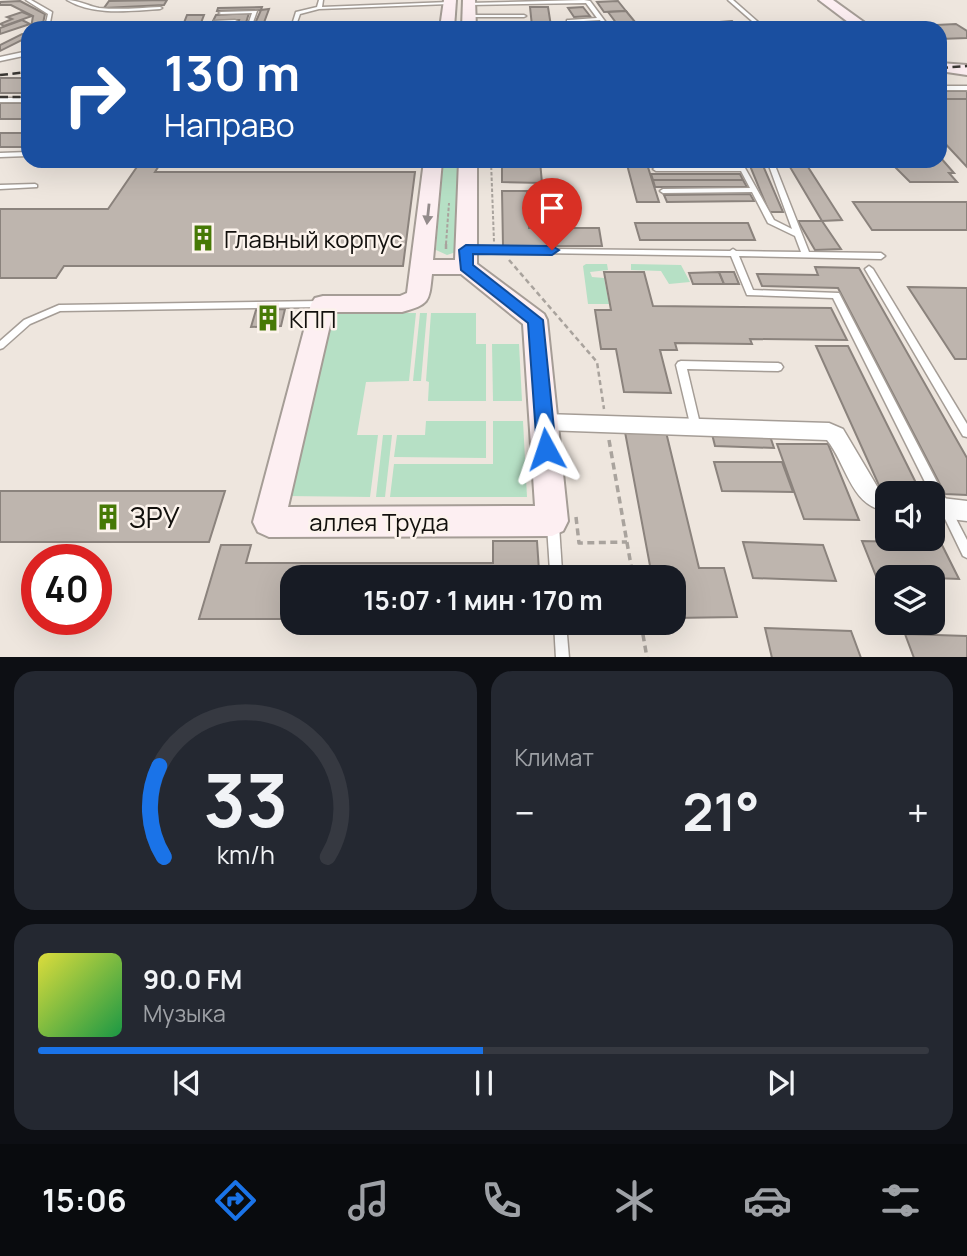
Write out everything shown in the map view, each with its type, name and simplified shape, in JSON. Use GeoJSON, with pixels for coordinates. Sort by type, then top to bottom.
{"type":"FeatureCollection","features":[{"type":"Feature","properties":{"kind":"street"},"geometry":{"type":"LineString","coordinates":[[825,0],[855,21]]}},
{"type":"Feature","properties":{"kind":"street"},"geometry":{"type":"LineString","coordinates":[[448,21],[450,1]]}},
{"type":"Feature","properties":{"kind":"street"},"geometry":{"type":"LineString","coordinates":[[323,304],[402,304],[418,298],[432,168]]}},
{"type":"Feature","properties":{"kind":"street"},"geometry":{"type":"LineString","coordinates":[[460,255],[467,168]]}},
{"type":"Feature","properties":{"kind":"street"},"geometry":{"type":"LineString","coordinates":[[423,267],[460,255]]}},
{"type":"Feature","properties":{"kind":"street"},"geometry":{"type":"LineString","coordinates":[[460,255],[535,320],[544,422],[564,518]]}},
{"type":"Feature","properties":{"kind":"street","name":"аллея Труда"},"geometry":{"type":"LineString","coordinates":[[323,304],[269,522],[564,518]]}},
{"type":"Feature","properties":{"kind":"street"},"geometry":{"type":"LineString","coordinates":[[544,422],[829,432],[836,435],[870,495],[875,498]]}},
{"type":"Feature","properties":{"kind":"street"},"geometry":{"type":"LineString","coordinates":[[945,509],[967,512]]}},
{"type":"Feature","properties":{"kind":"lane"},"geometry":{"type":"LineString","coordinates":[[28,0],[50,13],[48,21]]}},
{"type":"Feature","properties":{"kind":"lane"},"geometry":{"type":"LineString","coordinates":[[69,0],[90,9],[160,8]]}},
{"type":"Feature","properties":{"kind":"lane"},"geometry":{"type":"LineString","coordinates":[[90,9],[101,0]]}},
{"type":"Feature","properties":{"kind":"lane"},"geometry":{"type":"LineString","coordinates":[[319,8],[321,0]]}},
{"type":"Feature","properties":{"kind":"lane"},"geometry":{"type":"LineString","coordinates":[[730,0],[755,21]]}},
{"type":"Feature","properties":{"kind":"lane"},"geometry":{"type":"LineString","coordinates":[[295,21],[298,13],[319,8],[450,1]]}},
{"type":"Feature","properties":{"kind":"lane"},"geometry":{"type":"LineString","coordinates":[[469,12],[549,2],[587,1],[600,19]]}},
{"type":"Feature","properties":{"kind":"lane"},"geometry":{"type":"LineString","coordinates":[[221,13],[256,12],[252,21]]}},
{"type":"Feature","properties":{"kind":"lane"},"geometry":{"type":"LineString","coordinates":[[469,12],[524,16]]}},
{"type":"Feature","properties":{"kind":"lane"},"geometry":{"type":"LineString","coordinates":[[569,21],[600,19]]}},
{"type":"Feature","properties":{"kind":"lane"},"geometry":{"type":"LineString","coordinates":[[0,59],[21,54]]}},
{"type":"Feature","properties":{"kind":"lane"},"geometry":{"type":"LineString","coordinates":[[947,88],[967,88]]}},
{"type":"Feature","properties":{"kind":"lane"},"geometry":{"type":"LineString","coordinates":[[0,100],[21,100]]}},
{"type":"Feature","properties":{"kind":"lane"},"geometry":{"type":"LineString","coordinates":[[0,155],[21,154]]}},
{"type":"Feature","properties":{"kind":"lane"},"geometry":{"type":"LineString","coordinates":[[773,168],[805,253]]}},
{"type":"Feature","properties":{"kind":"lane"},"geometry":{"type":"LineString","coordinates":[[656,169],[743,169],[771,222],[798,235]]}},
{"type":"Feature","properties":{"kind":"lane"},"geometry":{"type":"LineString","coordinates":[[0,187],[35,186]]}},
{"type":"Feature","properties":{"kind":"lane"},"geometry":{"type":"LineString","coordinates":[[663,191],[754,190]]}},
{"type":"Feature","properties":{"kind":"lane"},"geometry":{"type":"LineString","coordinates":[[460,255],[500,250],[881,256]]}},
{"type":"Feature","properties":{"kind":"lane"},"geometry":{"type":"LineString","coordinates":[[733,252],[750,293],[836,295],[925,481]]}},
{"type":"Feature","properties":{"kind":"lane"},"geometry":{"type":"LineString","coordinates":[[869,270],[967,433]]}},
{"type":"Feature","properties":{"kind":"lane"},"geometry":{"type":"LineString","coordinates":[[0,346],[27,322],[59,309],[323,304]]}},
{"type":"Feature","properties":{"kind":"lane"},"geometry":{"type":"LineString","coordinates":[[696,428],[681,365],[778,367]]}},
{"type":"Feature","properties":{"kind":"lane"},"geometry":{"type":"LineString","coordinates":[[557,565],[564,518]]}},
{"type":"Feature","properties":{"kind":"lane"},"geometry":{"type":"LineString","coordinates":[[945,519],[967,552]]}},
{"type":"Feature","properties":{"kind":"lane"},"geometry":{"type":"LineString","coordinates":[[561,635],[563,657]]}},
{"type":"Feature","properties":{"kind":"path"},"geometry":{"type":"LineString","coordinates":[[491,168],[494,243],[597,362],[631,565]]}},
{"type":"Feature","properties":{"kind":"path"},"geometry":{"type":"LineString","coordinates":[[449,199],[460,255]]}},
{"type":"Feature","properties":{"kind":"path"},"geometry":{"type":"LineString","coordinates":[[564,518],[579,543],[627,542]]}},
{"type":"Feature","properties":{"kind":"path"},"geometry":{"type":"LineString","coordinates":[[643,635],[647,657]]}},
{"type":"Feature","properties":{"kind":"green space"},"geometry":{"type":"Polygon","coordinates":[[[442,168],[461,168],[456,252],[447,255],[436,250],[442,168]]]}},
{"type":"Feature","properties":{"kind":"green space"},"geometry":{"type":"Polygon","coordinates":[[[607,264],[608,270],[590,272],[592,277],[604,278],[609,304],[588,304],[583,266],[607,264]]]}},
{"type":"Feature","properties":{"kind":"green space"},"geometry":{"type":"Polygon","coordinates":[[[631,264],[681,265],[690,282],[669,284],[661,271],[631,270],[631,264]]]}},
{"type":"Feature","properties":{"kind":"green space"},"geometry":{"type":"Polygon","coordinates":[[[329,313],[416,313],[409,381],[366,382],[357,435],[378,435],[370,497],[286,496],[329,313]]]}},
{"type":"Feature","properties":{"kind":"green space"},"geometry":{"type":"Polygon","coordinates":[[[420,313],[427,313],[421,381],[413,381],[420,313]]]}},
{"type":"Feature","properties":{"kind":"green space"},"geometry":{"type":"Polygon","coordinates":[[[431,313],[476,313],[476,344],[486,344],[486,401],[428,401],[429,382],[426,381],[431,313]]]}},
{"type":"Feature","properties":{"kind":"green space"},"geometry":{"type":"Polygon","coordinates":[[[492,344],[519,344],[522,401],[493,401],[492,344]]]}},
{"type":"Feature","properties":{"kind":"green space"},"geometry":{"type":"Polygon","coordinates":[[[426,421],[486,421],[486,458],[394,457],[397,435],[425,435],[426,421]]]}},
{"type":"Feature","properties":{"kind":"green space"},"geometry":{"type":"Polygon","coordinates":[[[493,421],[523,421],[527,497],[390,497],[394,464],[493,464],[493,421]]]}},
{"type":"Feature","properties":{"kind":"green space"},"geometry":{"type":"Polygon","coordinates":[[[383,435],[392,435],[385,497],[376,497],[383,435]]]}},
{"type":"Feature","properties":{"kind":"building"},"geometry":{"type":"Polygon","coordinates":[[[167,0],[164,5],[104,8],[109,1],[167,0]]]}},
{"type":"Feature","properties":{"kind":"building"},"geometry":{"type":"Polygon","coordinates":[[[20,1],[45,14],[44,21],[32,21],[33,16],[11,5],[0,5],[0,2],[20,1]]]}},
{"type":"Feature","properties":{"kind":"building"},"geometry":{"type":"Polygon","coordinates":[[[618,1],[626,11],[604,12],[597,2],[618,1]]]}},
{"type":"Feature","properties":{"kind":"building"},"geometry":{"type":"Polygon","coordinates":[[[262,7],[261,10],[217,11],[218,8],[262,7]]]}},
{"type":"Feature","properties":{"kind":"building"},"geometry":{"type":"Polygon","coordinates":[[[530,7],[548,7],[550,21],[531,21],[530,7]]]}},
{"type":"Feature","properties":{"kind":"building"},"geometry":{"type":"Polygon","coordinates":[[[583,7],[590,16],[574,17],[568,8],[583,7]]]}},
{"type":"Feature","properties":{"kind":"building"},"geometry":{"type":"Polygon","coordinates":[[[269,9],[265,21],[256,21],[261,10],[269,9]]]}},
{"type":"Feature","properties":{"kind":"building"},"geometry":{"type":"Polygon","coordinates":[[[626,11],[634,21],[615,21],[608,12],[626,11]]]}},
{"type":"Feature","properties":{"kind":"building"},"geometry":{"type":"Polygon","coordinates":[[[22,12],[32,16],[4,26],[0,24],[12,19],[7,17],[22,12]]]}},
{"type":"Feature","properties":{"kind":"building"},"geometry":{"type":"Polygon","coordinates":[[[249,13],[247,21],[213,21],[216,15],[249,13]]]}},
{"type":"Feature","properties":{"kind":"building"},"geometry":{"type":"Polygon","coordinates":[[[187,15],[204,15],[202,21],[185,21],[187,15]]]}},
{"type":"Feature","properties":{"kind":"building"},"geometry":{"type":"Polygon","coordinates":[[[22,20],[24,21],[21,21],[21,27],[0,34],[0,28],[22,20]]]}},
{"type":"Feature","properties":{"kind":"building"},"geometry":{"type":"Polygon","coordinates":[[[947,24],[956,24],[967,31],[967,38],[947,39],[947,24]]]}},
{"type":"Feature","properties":{"kind":"building"},"geometry":{"type":"Polygon","coordinates":[[[21,34],[21,40],[0,51],[0,45],[21,34]]]}},
{"type":"Feature","properties":{"kind":"building"},"geometry":{"type":"Polygon","coordinates":[[[0,78],[21,78],[21,93],[0,93],[0,78]]]}},
{"type":"Feature","properties":{"kind":"building"},"geometry":{"type":"Polygon","coordinates":[[[947,91],[967,91],[967,99],[947,99],[947,91]]]}},
{"type":"Feature","properties":{"kind":"building"},"geometry":{"type":"Polygon","coordinates":[[[947,99],[967,99],[967,167],[947,146],[947,99]]]}},
{"type":"Feature","properties":{"kind":"building"},"geometry":{"type":"Polygon","coordinates":[[[0,103],[21,103],[21,119],[0,119],[0,103]]]}},
{"type":"Feature","properties":{"kind":"building"},"geometry":{"type":"Polygon","coordinates":[[[0,133],[21,133],[21,147],[0,147],[0,133]]]}},
{"type":"Feature","properties":{"kind":"building"},"geometry":{"type":"Polygon","coordinates":[[[947,165],[954,173],[949,173],[957,182],[910,182],[896,168],[947,168],[947,165]]]}},
{"type":"Feature","properties":{"kind":"building","name":"Главный корпус"},"geometry":{"type":"Polygon","coordinates":[[[136,168],[158,168],[155,172],[415,172],[403,266],[64,266],[56,278],[0,278],[0,209],[108,209],[136,168]]]}},
{"type":"Feature","properties":{"kind":"building"},"geometry":{"type":"Polygon","coordinates":[[[502,168],[541,168],[542,183],[502,182],[502,168]]]}},
{"type":"Feature","properties":{"kind":"building"},"geometry":{"type":"Polygon","coordinates":[[[628,168],[648,168],[659,202],[637,202],[628,168]]]}},
{"type":"Feature","properties":{"kind":"building"},"geometry":{"type":"Polygon","coordinates":[[[751,168],[764,168],[783,212],[769,212],[751,168]]]}},
{"type":"Feature","properties":{"kind":"building"},"geometry":{"type":"Polygon","coordinates":[[[791,168],[809,168],[842,220],[822,221],[791,168]]]}},
{"type":"Feature","properties":{"kind":"building"},"geometry":{"type":"Polygon","coordinates":[[[651,174],[740,174],[743,180],[653,180],[651,174]]]}},
{"type":"Feature","properties":{"kind":"building"},"geometry":{"type":"Polygon","coordinates":[[[653,180],[743,180],[747,187],[655,187],[653,180]]]}},
{"type":"Feature","properties":{"kind":"building"},"geometry":{"type":"Polygon","coordinates":[[[502,191],[527,191],[529,228],[599,228],[602,246],[503,246],[502,191]]]}},
{"type":"Feature","properties":{"kind":"building"},"geometry":{"type":"Polygon","coordinates":[[[750,194],[754,201],[667,202],[664,195],[750,194]]]}},
{"type":"Feature","properties":{"kind":"building"},"geometry":{"type":"Polygon","coordinates":[[[853,202],[967,202],[967,230],[872,230],[853,202]]]}},
{"type":"Feature","properties":{"kind":"building"},"geometry":{"type":"Polygon","coordinates":[[[798,221],[822,221],[841,249],[815,250],[798,221]]]}},
{"type":"Feature","properties":{"kind":"building"},"geometry":{"type":"Polygon","coordinates":[[[635,223],[748,223],[755,240],[640,240],[635,223]]]}},
{"type":"Feature","properties":{"kind":"building"},"geometry":{"type":"Polygon","coordinates":[[[815,267],[859,268],[967,458],[967,495],[945,494],[945,481],[938,481],[838,288],[762,286],[757,274],[818,275],[815,267]]]}},
{"type":"Feature","properties":{"kind":"building"},"geometry":{"type":"Polygon","coordinates":[[[604,272],[644,272],[653,306],[831,308],[847,340],[750,339],[752,344],[675,343],[677,350],[660,350],[671,393],[624,392],[616,349],[601,349],[595,310],[611,310],[604,272]]]}},
{"type":"Feature","properties":{"kind":"building"},"geometry":{"type":"Polygon","coordinates":[[[719,272],[724,284],[693,284],[689,273],[719,272]]]}},
{"type":"Feature","properties":{"kind":"building"},"geometry":{"type":"Polygon","coordinates":[[[719,272],[734,272],[739,284],[724,284],[719,272]]]}},
{"type":"Feature","properties":{"kind":"building"},"geometry":{"type":"Polygon","coordinates":[[[908,287],[967,288],[967,359],[955,359],[908,287]]]}},
{"type":"Feature","properties":{"kind":"building","name":"КПП"},"geometry":{"type":"Polygon","coordinates":[[[285,309],[281,326],[251,327],[256,310],[285,309]]]}},
{"type":"Feature","properties":{"kind":"building"},"geometry":{"type":"Polygon","coordinates":[[[816,346],[848,346],[915,481],[877,481],[816,346]]]}},
{"type":"Feature","properties":{"kind":"building"},"geometry":{"type":"Polygon","coordinates":[[[625,432],[666,432],[699,568],[724,568],[737,617],[686,618],[686,565],[650,565],[625,432]]]}},
{"type":"Feature","properties":{"kind":"building"},"geometry":{"type":"Polygon","coordinates":[[[712,434],[770,436],[774,448],[715,446],[712,434]]]}},
{"type":"Feature","properties":{"kind":"building"},"geometry":{"type":"Polygon","coordinates":[[[777,444],[828,444],[859,520],[804,519],[777,444]]]}},
{"type":"Feature","properties":{"kind":"building"},"geometry":{"type":"Polygon","coordinates":[[[714,462],[782,462],[793,492],[722,491],[714,462]]]}},
{"type":"Feature","properties":{"kind":"building","name":"ЗРУ"},"geometry":{"type":"Polygon","coordinates":[[[0,491],[225,491],[209,542],[0,542],[0,491]]]}},
{"type":"Feature","properties":{"kind":"building"},"geometry":{"type":"Polygon","coordinates":[[[493,541],[537,541],[539,565],[280,565],[280,619],[199,619],[221,545],[251,545],[246,563],[493,563],[493,541]]]}},
{"type":"Feature","properties":{"kind":"building"},"geometry":{"type":"Polygon","coordinates":[[[862,541],[875,541],[875,551],[945,551],[959,579],[945,578],[945,565],[875,565],[875,574],[862,541]]]}},
{"type":"Feature","properties":{"kind":"building"},"geometry":{"type":"Polygon","coordinates":[[[743,542],[823,545],[836,581],[753,578],[743,542]]]}},
{"type":"Feature","properties":{"kind":"building"},"geometry":{"type":"Polygon","coordinates":[[[765,628],[851,631],[861,657],[772,657],[765,628]]]}},
{"type":"Feature","properties":{"kind":"building"},"geometry":{"type":"Polygon","coordinates":[[[905,635],[967,636],[967,657],[914,657],[905,635]]]}},
{"type":"Feature","properties":{"kind":"railway"},"geometry":{"type":"LineString","coordinates":[[947,67],[967,66]]}},
{"type":"Feature","properties":{"kind":"railway"},"geometry":{"type":"LineString","coordinates":[[0,75],[21,73]]}},
{"type":"Feature","properties":{"kind":"railway"},"geometry":{"type":"LineString","coordinates":[[0,97],[21,97]]}},
{"type":"Feature","properties":{"kind":"place","name":"Главный корпус"},"geometry":{"type":"Point","coordinates":[203,238]}},
{"type":"Feature","properties":{"kind":"place","name":"КПП"},"geometry":{"type":"Point","coordinates":[268,318]}},
{"type":"Feature","properties":{"kind":"place","name":"ЗРУ"},"geometry":{"type":"Point","coordinates":[108,517]}},
{"type":"Feature","properties":{"kind":"route"},"geometry":{"type":"LineString","coordinates":[[546,449],[535,320],[466,267],[466,250],[552,250]]}}]}
